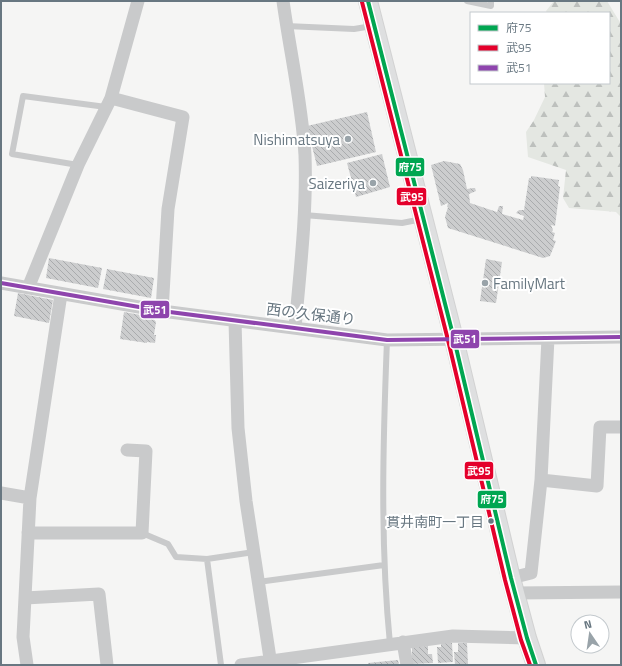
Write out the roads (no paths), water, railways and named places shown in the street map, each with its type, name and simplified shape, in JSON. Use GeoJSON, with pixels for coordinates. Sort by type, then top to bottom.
{"type":"FeatureCollection","features":[{"type":"Feature","properties":{"kind":"main road"},"geometry":{"type":"LineString","coordinates":[[368,1],[454,339],[513,586],[536,665]]}},
{"type":"Feature","properties":{"kind":"street"},"geometry":{"type":"LineString","coordinates":[[28,288],[78,165],[108,103],[138,1]]}},
{"type":"Feature","properties":{"kind":"street"},"geometry":{"type":"LineString","coordinates":[[282,1],[301,114],[304,154],[304,215],[295,328]]}},
{"type":"Feature","properties":{"kind":"street"},"geometry":{"type":"LineString","coordinates":[[108,103],[183,117],[168,209],[162,311]]}},
{"type":"Feature","properties":{"kind":"street","name":"西の久保通り"},"geometry":{"type":"LineString","coordinates":[[1,283],[162,311],[387,340],[621,338]]}},
{"type":"Feature","properties":{"kind":"street"},"geometry":{"type":"LineString","coordinates":[[27,665],[24,637],[30,498],[61,294]]}},
{"type":"Feature","properties":{"kind":"street"},"geometry":{"type":"LineString","coordinates":[[235,321],[238,428],[258,582],[271,663]]}},
{"type":"Feature","properties":{"kind":"street"},"geometry":{"type":"LineString","coordinates":[[513,586],[531,573],[541,480],[548,338]]}},
{"type":"Feature","properties":{"kind":"street"},"geometry":{"type":"LineString","coordinates":[[541,480],[598,486],[600,426],[621,427]]}},
{"type":"Feature","properties":{"kind":"street"},"geometry":{"type":"LineString","coordinates":[[28,533],[142,533],[146,451],[127,450]]}},
{"type":"Feature","properties":{"kind":"street"},"geometry":{"type":"LineString","coordinates":[[1,493],[30,498]]}},
{"type":"Feature","properties":{"kind":"street"},"geometry":{"type":"LineString","coordinates":[[513,586],[621,592]]}},
{"type":"Feature","properties":{"kind":"street"},"geometry":{"type":"LineString","coordinates":[[25,598],[99,594],[107,665]]}},
{"type":"Feature","properties":{"kind":"street"},"geometry":{"type":"LineString","coordinates":[[241,665],[271,663],[403,642],[453,636],[527,638]]}},
{"type":"Feature","properties":{"kind":"street"},"geometry":{"type":"LineString","coordinates":[[403,642],[407,665]]}},
{"type":"Feature","properties":{"kind":"lane"},"geometry":{"type":"LineString","coordinates":[[467,1],[491,6],[492,1]]}},
{"type":"Feature","properties":{"kind":"lane"},"geometry":{"type":"LineString","coordinates":[[286,26],[354,30],[374,26]]}},
{"type":"Feature","properties":{"kind":"lane"},"geometry":{"type":"LineString","coordinates":[[78,165],[12,154],[23,96],[108,103]]}},
{"type":"Feature","properties":{"kind":"lane"},"geometry":{"type":"LineString","coordinates":[[304,215],[402,223],[423,219]]}},
{"type":"Feature","properties":{"kind":"lane"},"geometry":{"type":"LineString","coordinates":[[387,340],[383,429],[384,565],[390,644]]}},
{"type":"Feature","properties":{"kind":"lane"},"geometry":{"type":"LineString","coordinates":[[142,533],[168,544],[176,557],[207,559],[254,552]]}},
{"type":"Feature","properties":{"kind":"lane"},"geometry":{"type":"LineString","coordinates":[[207,559],[221,665]]}},
{"type":"Feature","properties":{"kind":"lane"},"geometry":{"type":"LineString","coordinates":[[258,582],[384,565]]}},
{"type":"Feature","properties":{"kind":"place","name":"Nishimatsuya"},"geometry":{"type":"Point","coordinates":[348,139]}},
{"type":"Feature","properties":{"kind":"place","name":"Saizeriya"},"geometry":{"type":"Point","coordinates":[373,183]}},
{"type":"Feature","properties":{"kind":"place","name":"FamilyMart"},"geometry":{"type":"Point","coordinates":[485,283]}},
{"type":"Feature","properties":{"kind":"place","name":"貫井南町一丁目"},"geometry":{"type":"Point","coordinates":[491,521]}}]}
